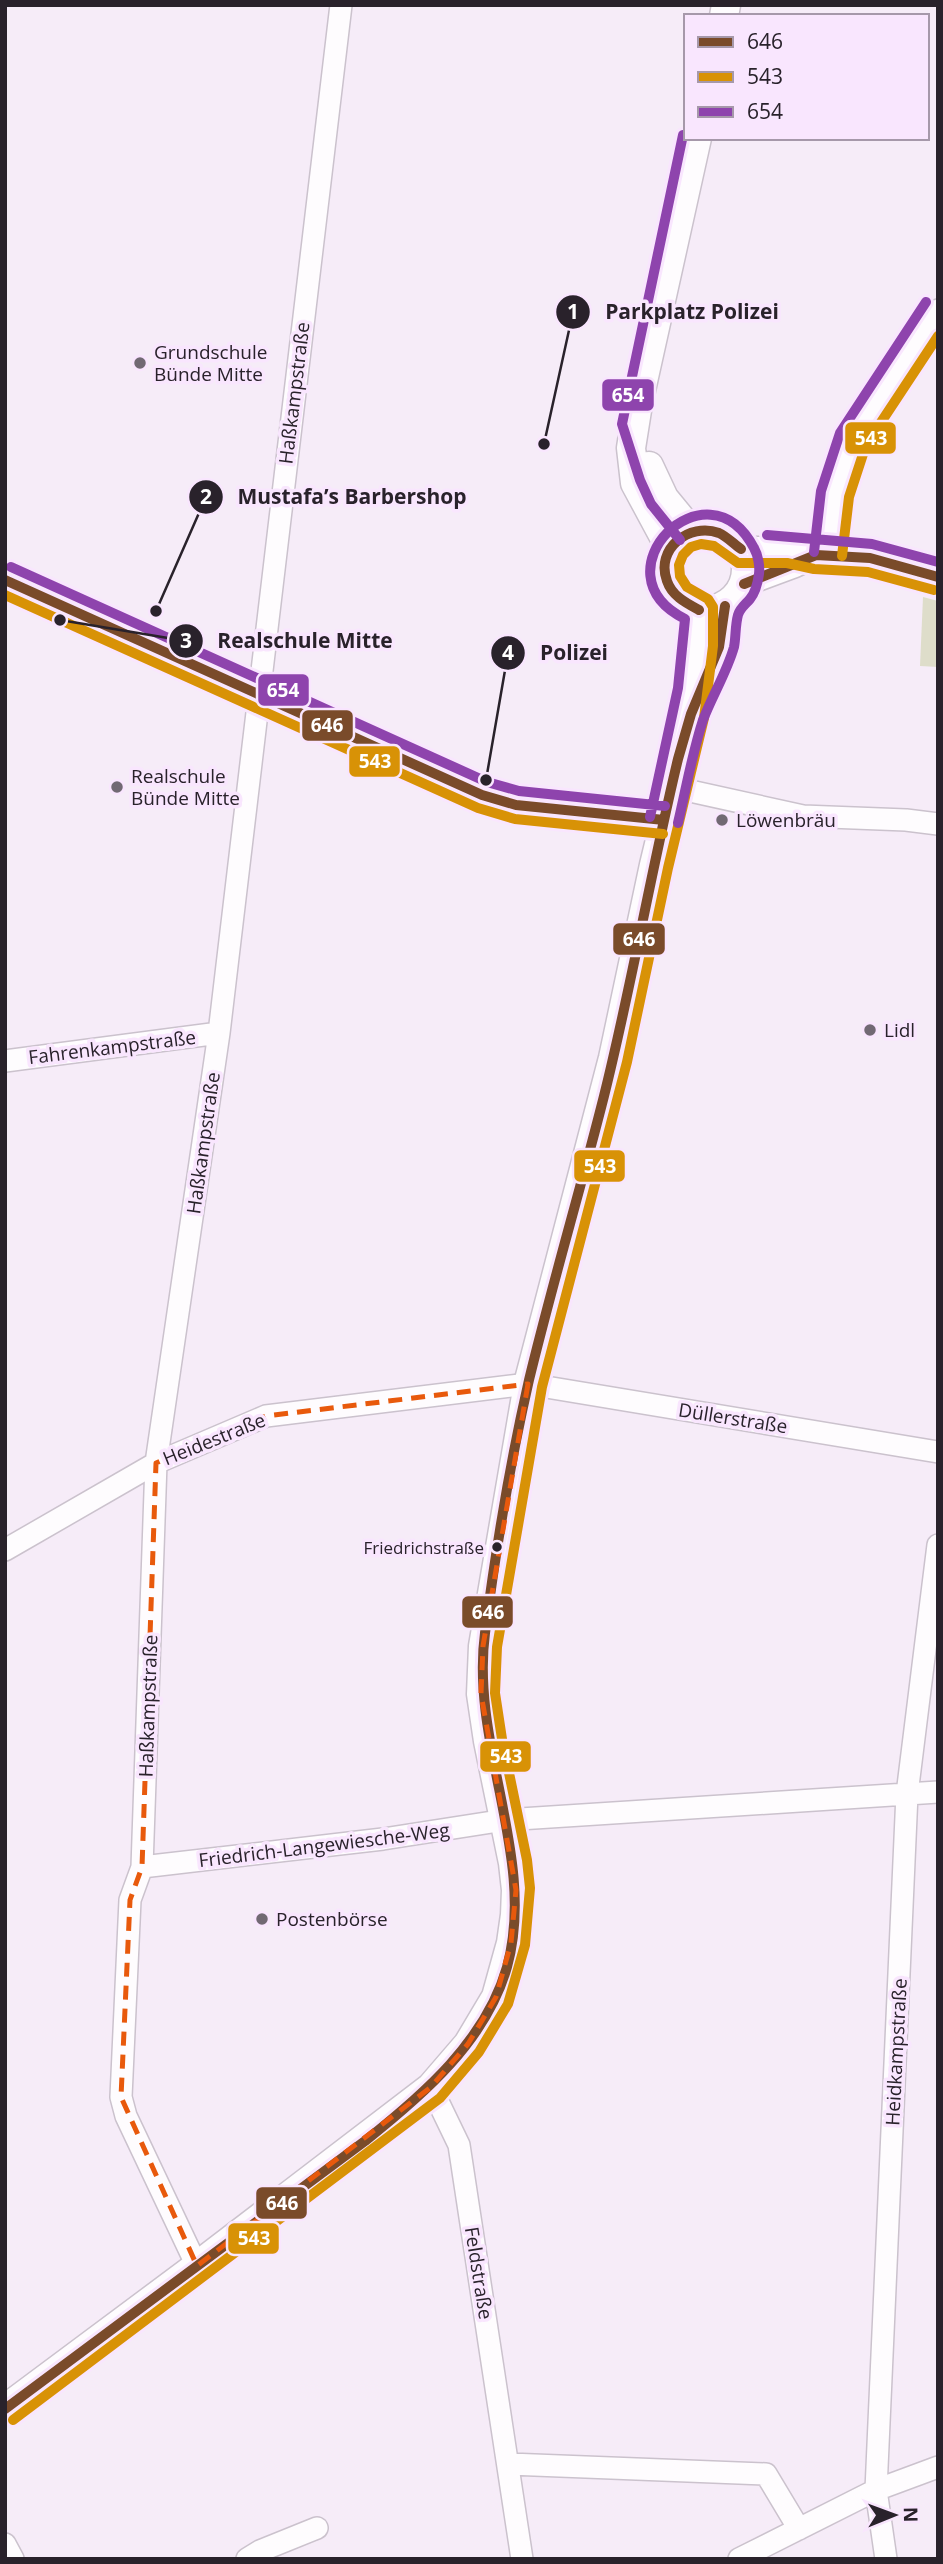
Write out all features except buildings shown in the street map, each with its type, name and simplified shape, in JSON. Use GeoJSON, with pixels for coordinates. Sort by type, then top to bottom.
{"type":"FeatureCollection","features":[{"type":"Feature","properties":{"kind":"main road"},"geometry":{"type":"LineString","coordinates":[[681,539],[653,521],[635,483],[631,448],[697,140]]}},
{"type":"Feature","properties":{"kind":"main road"},"geometry":{"type":"LineString","coordinates":[[710,528],[728,535],[741,550],[746,566],[744,584],[736,597],[712,608],[684,605],[673,595],[666,581],[664,564],[681,539],[710,528]]}},
{"type":"Feature","properties":{"kind":"main road"},"geometry":{"type":"LineString","coordinates":[[5,2409],[431,2087],[453,2064],[496,1997],[505,1968],[515,1915],[516,1890],[481,1694],[483,1646],[528,1384],[613,1058],[664,820],[690,716],[699,644],[712,608]]}},
{"type":"Feature","properties":{"kind":"street","name":"Haßkampstraße"},"geometry":{"type":"LineString","coordinates":[[197,2266],[126,2116],[121,2097],[130,1900],[142,1867],[156,1462],[219,1033],[341,5]]}},
{"type":"Feature","properties":{"kind":"street"},"geometry":{"type":"LineString","coordinates":[[822,555],[835,494],[853,439],[938,310]]}},
{"type":"Feature","properties":{"kind":"street"},"geometry":{"type":"LineString","coordinates":[[741,550],[788,549],[822,555],[870,558],[938,578]]}},
{"type":"Feature","properties":{"kind":"street"},"geometry":{"type":"LineString","coordinates":[[744,584],[822,555]]}},
{"type":"Feature","properties":{"kind":"street"},"geometry":{"type":"LineString","coordinates":[[5,580],[482,795],[516,805],[664,820]]}},
{"type":"Feature","properties":{"kind":"street"},"geometry":{"type":"LineString","coordinates":[[672,787],[803,816],[906,820],[938,824]]}},
{"type":"Feature","properties":{"kind":"street","name":"Fahrenkampstraße"},"geometry":{"type":"LineString","coordinates":[[5,1061],[219,1033]]}},
{"type":"Feature","properties":{"kind":"street","name":"Düllerstraße"},"geometry":{"type":"LineString","coordinates":[[528,1384],[938,1452]]}},
{"type":"Feature","properties":{"kind":"street","name":"Heidestraße"},"geometry":{"type":"LineString","coordinates":[[5,1550],[156,1462],[266,1416],[528,1384]]}},
{"type":"Feature","properties":{"kind":"street","name":"Heidkampstraße"},"geometry":{"type":"LineString","coordinates":[[886,2559],[876,2490],[907,1794],[938,1545]]}},
{"type":"Feature","properties":{"kind":"street"},"geometry":{"type":"LineString","coordinates":[[505,1820],[938,1793]]}},
{"type":"Feature","properties":{"kind":"street","name":"Friedrich-Langewiesche-Weg"},"geometry":{"type":"LineString","coordinates":[[142,1867],[383,1839],[505,1820]]}},
{"type":"Feature","properties":{"kind":"street","name":"Feldstraße"},"geometry":{"type":"LineString","coordinates":[[431,2087],[459,2145],[522,2559]]}},
{"type":"Feature","properties":{"kind":"street"},"geometry":{"type":"LineString","coordinates":[[509,2464],[766,2474],[799,2529]]}},
{"type":"Feature","properties":{"kind":"street"},"geometry":{"type":"LineString","coordinates":[[739,2559],[876,2490],[938,2467]]}},
{"type":"Feature","properties":{"kind":"street"},"geometry":{"type":"LineString","coordinates":[[247,2559],[317,2528]]}},
{"type":"Feature","properties":{"kind":"street"},"geometry":{"type":"LineString","coordinates":[[5,2544],[13,2559]]}},
{"type":"Feature","properties":{"kind":"highlighted area"},"geometry":{"type":"Polygon","coordinates":[[[528,1384],[483,1646],[481,1694],[516,1890],[511,1943],[496,1997],[468,2044],[431,2087],[197,2266],[121,2097],[130,1900],[142,1867],[156,1463],[266,1416],[528,1384]]]}},
{"type":"Feature","properties":{"kind":"green space"},"geometry":{"type":"Polygon","coordinates":[[[923,597],[938,601],[938,667],[920,666],[923,597]]]}},
{"type":"Feature","properties":{"kind":"transit line","name":"654"},"geometry":{"type":"LineString","coordinates":[[680,540],[651,504],[640,480],[622,424],[683,135]]}},
{"type":"Feature","properties":{"kind":"transit line","name":"654"},"geometry":{"type":"LineString","coordinates":[[814,552],[821,491],[840,433],[926,302]]}},
{"type":"Feature","properties":{"kind":"transit line","name":"543"},"geometry":{"type":"LineString","coordinates":[[842,556],[849,497],[866,445],[938,336]]}},
{"type":"Feature","properties":{"kind":"transit line","name":"654"},"geometry":{"type":"LineString","coordinates":[[650,817],[678,688],[685,619],[660,599],[650,576],[654,553],[667,532],[687,519],[710,515],[734,523],[757,554],[759,574],[753,594],[739,613],[731,656],[703,720],[678,823]]}},
{"type":"Feature","properties":{"kind":"transit line","name":"646"},"geometry":{"type":"LineString","coordinates":[[699,610],[680,598],[669,586],[665,569],[670,549],[677,541],[697,531],[722,534],[741,549]]}},
{"type":"Feature","properties":{"kind":"transit line","name":"654"},"geometry":{"type":"LineString","coordinates":[[767,535],[872,544],[938,562]]}},
{"type":"Feature","properties":{"kind":"transit line","name":"543"},"geometry":{"type":"LineString","coordinates":[[13,2420],[440,2098],[479,2052],[508,2004],[525,1945],[530,1888],[495,1693],[497,1647],[542,1387],[627,1062],[668,868],[704,718],[713,646],[713,607],[708,599],[687,587],[680,576],[679,565],[683,555],[691,547],[701,544],[714,546],[738,563],[787,563],[814,569],[868,572],[934,590]]}},
{"type":"Feature","properties":{"kind":"transit line","name":"646"},"geometry":{"type":"LineString","coordinates":[[744,584],[816,555],[870,558],[938,577]]}},
{"type":"Feature","properties":{"kind":"transit line","name":"654"},"geometry":{"type":"LineString","coordinates":[[11,567],[487,782],[519,791],[665,806]]}},
{"type":"Feature","properties":{"kind":"transit line","name":"646"},"geometry":{"type":"LineString","coordinates":[[5,580],[482,795],[516,805],[664,820]]}},
{"type":"Feature","properties":{"kind":"transit line","name":"543"},"geometry":{"type":"LineString","coordinates":[[5,595],[478,808],[515,819],[663,834]]}},
{"type":"Feature","properties":{"kind":"transit line","name":"646"},"geometry":{"type":"LineString","coordinates":[[5,2409],[365,2141],[409,2105],[468,2042],[497,1994],[507,1967],[514,1926],[514,1885],[509,1843],[486,1717],[483,1675],[485,1633],[499,1537],[529,1380],[614,1054],[678,759],[691,714],[719,647],[725,606]]}},
{"type":"Feature","properties":{"kind":"place","name":"Grundschule Bünde Mitte"},"geometry":{"type":"Point","coordinates":[140,363]}},
{"type":"Feature","properties":{"kind":"place","name":"Parkplatz Polizei"},"geometry":{"type":"Point","coordinates":[544,444]}},
{"type":"Feature","properties":{"kind":"place","name":"Mustafa’s Barbershop"},"geometry":{"type":"Point","coordinates":[156,611]}},
{"type":"Feature","properties":{"kind":"place","name":"Realschule Mitte"},"geometry":{"type":"Point","coordinates":[60,620]}},
{"type":"Feature","properties":{"kind":"place","name":"Polizei"},"geometry":{"type":"Point","coordinates":[486,780]}},
{"type":"Feature","properties":{"kind":"place","name":"Realschule Bünde Mitte"},"geometry":{"type":"Point","coordinates":[117,787]}},
{"type":"Feature","properties":{"kind":"place","name":"Löwenbräu"},"geometry":{"type":"Point","coordinates":[722,820]}},
{"type":"Feature","properties":{"kind":"place","name":"Lidl"},"geometry":{"type":"Point","coordinates":[870,1030]}},
{"type":"Feature","properties":{"kind":"place","name":"Friedrichstraße"},"geometry":{"type":"Point","coordinates":[497,1547]}},
{"type":"Feature","properties":{"kind":"place","name":"Postenbörse"},"geometry":{"type":"Point","coordinates":[262,1919]}}]}
